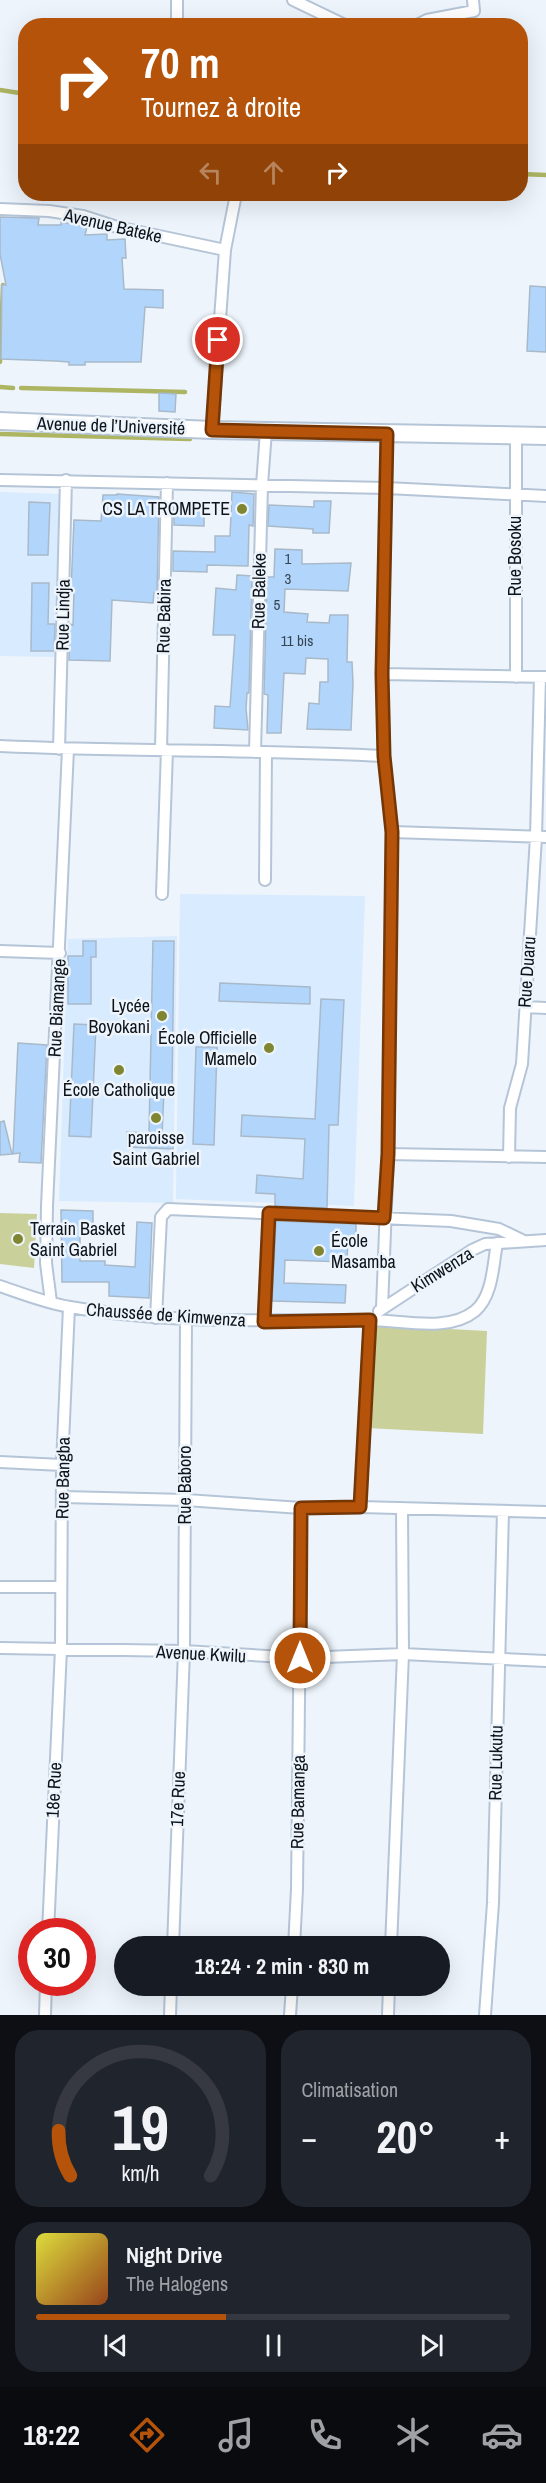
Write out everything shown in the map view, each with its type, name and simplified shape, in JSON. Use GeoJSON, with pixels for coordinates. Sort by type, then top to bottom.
{"type":"FeatureCollection","features":[{"type":"Feature","properties":{"kind":"main road","name":"Avenue de l’Université"},"geometry":{"type":"LineString","coordinates":[[0,421],[212,430],[546,436]]}},
{"type":"Feature","properties":{"kind":"street"},"geometry":{"type":"LineString","coordinates":[[177,0],[177,18]]}},
{"type":"Feature","properties":{"kind":"street"},"geometry":{"type":"LineString","coordinates":[[293,0],[330,18]]}},
{"type":"Feature","properties":{"kind":"street"},"geometry":{"type":"LineString","coordinates":[[434,18],[474,6]]}},
{"type":"Feature","properties":{"kind":"street"},"geometry":{"type":"LineString","coordinates":[[212,430],[225,250],[235,201]]}},
{"type":"Feature","properties":{"kind":"street","name":"Avenue Bateke"},"geometry":{"type":"LineString","coordinates":[[0,209],[49,211],[83,216],[117,227],[225,250]]}},
{"type":"Feature","properties":{"kind":"street","name":"Rue Baleke"},"geometry":{"type":"LineString","coordinates":[[255,752],[261,485],[266,431]]}},
{"type":"Feature","properties":{"kind":"street"},"geometry":{"type":"LineString","coordinates":[[382,1308],[388,1154],[392,832],[384,756],[382,674],[387,434]]}},
{"type":"Feature","properties":{"kind":"street","name":"Rue Bosoku"},"geometry":{"type":"LineString","coordinates":[[516,435],[516,677]]}},
{"type":"Feature","properties":{"kind":"street"},"geometry":{"type":"LineString","coordinates":[[0,480],[387,488],[546,496]]}},
{"type":"Feature","properties":{"kind":"street","name":"Rue Lindja"},"geometry":{"type":"LineString","coordinates":[[64,749],[66,480]]}},
{"type":"Feature","properties":{"kind":"street","name":"Rue Babira"},"geometry":{"type":"LineString","coordinates":[[162,894],[167,483]]}},
{"type":"Feature","properties":{"kind":"street"},"geometry":{"type":"LineString","coordinates":[[382,674],[543,677]]}},
{"type":"Feature","properties":{"kind":"street","name":"Rue Duaru"},"geometry":{"type":"LineString","coordinates":[[509,1157],[510,1108],[522,1064],[541,837],[543,677]]}},
{"type":"Feature","properties":{"kind":"street"},"geometry":{"type":"LineString","coordinates":[[0,746],[110,751],[164,749],[384,756]]}},
{"type":"Feature","properties":{"kind":"street","name":"Rue Biamange"},"geometry":{"type":"LineString","coordinates":[[51,1302],[46,1263],[47,1206],[60,953],[64,749]]}},
{"type":"Feature","properties":{"kind":"street"},"geometry":{"type":"LineString","coordinates":[[265,880],[266,752]]}},
{"type":"Feature","properties":{"kind":"street"},"geometry":{"type":"LineString","coordinates":[[392,832],[541,837]]}},
{"type":"Feature","properties":{"kind":"street"},"geometry":{"type":"LineString","coordinates":[[0,951],[60,953]]}},
{"type":"Feature","properties":{"kind":"street"},"geometry":{"type":"LineString","coordinates":[[525,1007],[546,1008]]}},
{"type":"Feature","properties":{"kind":"street"},"geometry":{"type":"LineString","coordinates":[[388,1154],[546,1157]]}},
{"type":"Feature","properties":{"kind":"street"},"geometry":{"type":"LineString","coordinates":[[156,1318],[161,1217],[164,1212],[176,1209],[481,1224],[499,1229],[522,1240],[546,1240]]}},
{"type":"Feature","properties":{"kind":"street"},"geometry":{"type":"LineString","coordinates":[[264,1322],[269,1213]]}},
{"type":"Feature","properties":{"kind":"street","name":"Kimwenza"},"geometry":{"type":"LineString","coordinates":[[370,1320],[382,1308],[461,1256],[485,1244],[522,1240]]}},
{"type":"Feature","properties":{"kind":"street","name":"Chaussée de Kimwenza"},"geometry":{"type":"LineString","coordinates":[[0,1286],[69,1307],[156,1318],[264,1322],[370,1320],[442,1323],[460,1320],[476,1310],[486,1298],[497,1243]]}},
{"type":"Feature","properties":{"kind":"street","name":"Rue Bangba"},"geometry":{"type":"LineString","coordinates":[[61,1649],[62,1465],[69,1307]]}},
{"type":"Feature","properties":{"kind":"street","name":"Rue Baboro"},"geometry":{"type":"LineString","coordinates":[[184,1651],[186,1320]]}},
{"type":"Feature","properties":{"kind":"street"},"geometry":{"type":"LineString","coordinates":[[360,1507],[370,1320]]}},
{"type":"Feature","properties":{"kind":"street"},"geometry":{"type":"LineString","coordinates":[[0,1462],[62,1465]]}},
{"type":"Feature","properties":{"kind":"street"},"geometry":{"type":"LineString","coordinates":[[63,1497],[186,1500],[301,1508],[360,1507],[546,1512]]}},
{"type":"Feature","properties":{"kind":"street","name":"Rue Bamanga"},"geometry":{"type":"LineString","coordinates":[[294,1936],[301,1508]]}},
{"type":"Feature","properties":{"kind":"street"},"geometry":{"type":"LineString","coordinates":[[391,1936],[403,1654],[402,1508]]}},
{"type":"Feature","properties":{"kind":"street","name":"Rue Lukutu"},"geometry":{"type":"LineString","coordinates":[[485,2015],[493,1903],[503,1511]]}},
{"type":"Feature","properties":{"kind":"street"},"geometry":{"type":"LineString","coordinates":[[0,1587],[61,1587]]}},
{"type":"Feature","properties":{"kind":"street","name":"Avenue Kwilu"},"geometry":{"type":"LineString","coordinates":[[0,1648],[184,1651],[300,1658],[403,1654],[546,1661]]}},
{"type":"Feature","properties":{"kind":"street","name":"18e Rue"},"geometry":{"type":"LineString","coordinates":[[49,1918],[61,1649]]}},
{"type":"Feature","properties":{"kind":"street","name":"17e Rue"},"geometry":{"type":"LineString","coordinates":[[173,1936],[184,1651]]}},
{"type":"Feature","properties":{"kind":"street"},"geometry":{"type":"LineString","coordinates":[[45,2015],[46,1996]]}},
{"type":"Feature","properties":{"kind":"street"},"geometry":{"type":"LineString","coordinates":[[170,2015],[171,1996]]}},
{"type":"Feature","properties":{"kind":"street"},"geometry":{"type":"LineString","coordinates":[[290,2015],[291,1996]]}},
{"type":"Feature","properties":{"kind":"street"},"geometry":{"type":"LineString","coordinates":[[388,2015],[389,1996]]}},
{"type":"Feature","properties":{"kind":"shaded area"},"geometry":{"type":"Polygon","coordinates":[[[0,492],[61,494],[55,657],[0,656],[0,492]]]}},
{"type":"Feature","properties":{"kind":"shaded area","name":"École Officielle Mamelo"},"geometry":{"type":"Polygon","coordinates":[[[180,894],[365,896],[354,1206],[176,1199],[180,894]]]}},
{"type":"Feature","properties":{"kind":"shaded area","name":"École Catholique"},"geometry":{"type":"Polygon","coordinates":[[[177,936],[173,1203],[59,1201],[68,939],[177,936]]]}},
{"type":"Feature","properties":{"kind":"green space","name":"Terrain Basket Saint Gabriel"},"geometry":{"type":"Polygon","coordinates":[[[0,1213],[37,1214],[34,1268],[0,1264],[0,1213]]]}},
{"type":"Feature","properties":{"kind":"green space"},"geometry":{"type":"Polygon","coordinates":[[[372,1325],[487,1331],[483,1434],[367,1428],[372,1325]]]}},
{"type":"Feature","properties":{"kind":"building"},"geometry":{"type":"Polygon","coordinates":[[[0,217],[39,218],[38,225],[61,225],[61,222],[87,227],[85,235],[107,234],[107,240],[125,239],[126,258],[122,258],[124,289],[163,290],[163,308],[145,307],[141,362],[85,362],[85,365],[69,365],[69,362],[1,359],[2,285],[6,285],[0,254],[0,217]]]}},
{"type":"Feature","properties":{"kind":"building"},"geometry":{"type":"Polygon","coordinates":[[[530,286],[546,287],[546,352],[527,351],[530,286]]]}},
{"type":"Feature","properties":{"kind":"building"},"geometry":{"type":"Polygon","coordinates":[[[159,393],[176,394],[175,412],[159,411],[159,393]]]}},
{"type":"Feature","properties":{"kind":"building"},"geometry":{"type":"Polygon","coordinates":[[[232,492],[254,494],[253,526],[249,525],[248,566],[207,565],[207,572],[173,571],[173,551],[215,552],[215,536],[230,536],[232,492]]]}},
{"type":"Feature","properties":{"kind":"building"},"geometry":{"type":"Polygon","coordinates":[[[103,495],[159,497],[157,593],[154,593],[153,603],[112,600],[110,661],[69,660],[70,624],[73,625],[74,590],[71,590],[74,520],[101,521],[103,495]]]}},
{"type":"Feature","properties":{"kind":"building"},"geometry":{"type":"Polygon","coordinates":[[[314,501],[331,501],[329,533],[313,533],[313,529],[268,526],[269,505],[314,507],[314,501]]]}},
{"type":"Feature","properties":{"kind":"building"},"geometry":{"type":"Polygon","coordinates":[[[29,502],[50,503],[48,555],[28,555],[29,502]]]}},
{"type":"Feature","properties":{"kind":"building"},"geometry":{"type":"Polygon","coordinates":[[[174,504],[204,505],[204,526],[174,525],[174,504]]]}},
{"type":"Feature","properties":{"kind":"building"},"geometry":{"type":"Polygon","coordinates":[[[275,549],[302,550],[302,564],[351,563],[348,591],[285,589],[284,612],[308,614],[307,622],[329,623],[330,615],[348,615],[347,662],[352,662],[353,683],[351,730],[307,729],[309,703],[319,704],[320,682],[328,682],[328,659],[306,658],[305,674],[284,673],[281,733],[267,733],[268,695],[264,694],[267,577],[274,577],[275,549]]]}},
{"type":"Feature","properties":{"kind":"building"},"geometry":{"type":"Polygon","coordinates":[[[237,575],[252,576],[249,693],[247,693],[246,708],[248,730],[214,728],[215,706],[230,707],[235,635],[213,635],[216,588],[236,590],[237,575]]]}},
{"type":"Feature","properties":{"kind":"building"},"geometry":{"type":"Polygon","coordinates":[[[32,583],[49,583],[48,624],[55,624],[54,651],[31,651],[32,583]]]}},
{"type":"Feature","properties":{"kind":"building"},"geometry":{"type":"Polygon","coordinates":[[[83,941],[96,941],[96,957],[91,957],[91,1004],[68,1004],[68,956],[83,956],[83,941]]]}},
{"type":"Feature","properties":{"kind":"building","name":"Lycée Boyokani"},"geometry":{"type":"Polygon","coordinates":[[[153,941],[174,941],[172,1090],[164,1090],[162,1136],[174,1136],[173,1149],[127,1147],[127,1132],[149,1133],[153,941]]]}},
{"type":"Feature","properties":{"kind":"building"},"geometry":{"type":"Polygon","coordinates":[[[220,983],[310,987],[310,1004],[219,1001],[220,983]]]}},
{"type":"Feature","properties":{"kind":"building"},"geometry":{"type":"Polygon","coordinates":[[[321,999],[344,1000],[338,1125],[329,1125],[327,1208],[275,1206],[275,1194],[256,1193],[257,1175],[303,1179],[305,1139],[241,1136],[242,1115],[315,1119],[321,999]]]}},
{"type":"Feature","properties":{"kind":"building","name":"Lycée Boyokani"},"geometry":{"type":"Polygon","coordinates":[[[74,1024],[96,1025],[91,1137],[69,1136],[74,1024]]]}},
{"type":"Feature","properties":{"kind":"building"},"geometry":{"type":"Polygon","coordinates":[[[18,1043],[47,1045],[41,1163],[19,1162],[20,1153],[13,1154],[18,1043]]]}},
{"type":"Feature","properties":{"kind":"building"},"geometry":{"type":"Polygon","coordinates":[[[196,1047],[217,1047],[214,1145],[193,1144],[196,1047]]]}},
{"type":"Feature","properties":{"kind":"building"},"geometry":{"type":"Polygon","coordinates":[[[4,1121],[12,1154],[0,1155],[0,1122],[4,1121]]]}},
{"type":"Feature","properties":{"kind":"building"},"geometry":{"type":"Polygon","coordinates":[[[61,1210],[93,1211],[93,1232],[80,1232],[80,1261],[105,1261],[105,1265],[135,1267],[137,1222],[152,1223],[149,1298],[109,1296],[109,1282],[62,1282],[61,1210]]]}},
{"type":"Feature","properties":{"kind":"building","name":"École Masamba"},"geometry":{"type":"Polygon","coordinates":[[[276,1221],[356,1224],[356,1237],[348,1237],[347,1262],[285,1260],[284,1283],[346,1285],[345,1303],[272,1301],[276,1221]]]}},
{"type":"Feature","properties":{"kind":"waterway"},"geometry":{"type":"LineString","coordinates":[[0,90],[18,93]]}},
{"type":"Feature","properties":{"kind":"waterway"},"geometry":{"type":"LineString","coordinates":[[528,174],[546,175]]}},
{"type":"Feature","properties":{"kind":"waterway"},"geometry":{"type":"LineString","coordinates":[[0,362],[3,285]]}},
{"type":"Feature","properties":{"kind":"waterway"},"geometry":{"type":"LineString","coordinates":[[0,387],[13,388]]}},
{"type":"Feature","properties":{"kind":"waterway"},"geometry":{"type":"LineString","coordinates":[[21,388],[185,392]]}},
{"type":"Feature","properties":{"kind":"waterway"},"geometry":{"type":"LineString","coordinates":[[0,434],[190,439]]}},
{"type":"Feature","properties":{"kind":"place","name":"CS LA TROMPETE"},"geometry":{"type":"Point","coordinates":[242,509]}},
{"type":"Feature","properties":{"kind":"place","name":"Lycée Boyokani"},"geometry":{"type":"Point","coordinates":[162,1016]}},
{"type":"Feature","properties":{"kind":"place","name":"École Officielle Mamelo"},"geometry":{"type":"Point","coordinates":[269,1048]}},
{"type":"Feature","properties":{"kind":"place","name":"École Catholique"},"geometry":{"type":"Point","coordinates":[119,1070]}},
{"type":"Feature","properties":{"kind":"place","name":"paroisse Saint Gabriel"},"geometry":{"type":"Point","coordinates":[156,1118]}},
{"type":"Feature","properties":{"kind":"place","name":"Terrain Basket Saint Gabriel"},"geometry":{"type":"Point","coordinates":[18,1239]}},
{"type":"Feature","properties":{"kind":"place","name":"École Masamba"},"geometry":{"type":"Point","coordinates":[319,1251]}},
{"type":"Feature","properties":{"kind":"route"},"geometry":{"type":"LineString","coordinates":[[218,340],[212,430],[387,434],[382,674],[384,756],[392,832],[388,1154],[384,1218],[269,1213],[264,1322],[370,1320],[360,1507],[301,1508],[300,1658]]}}]}
